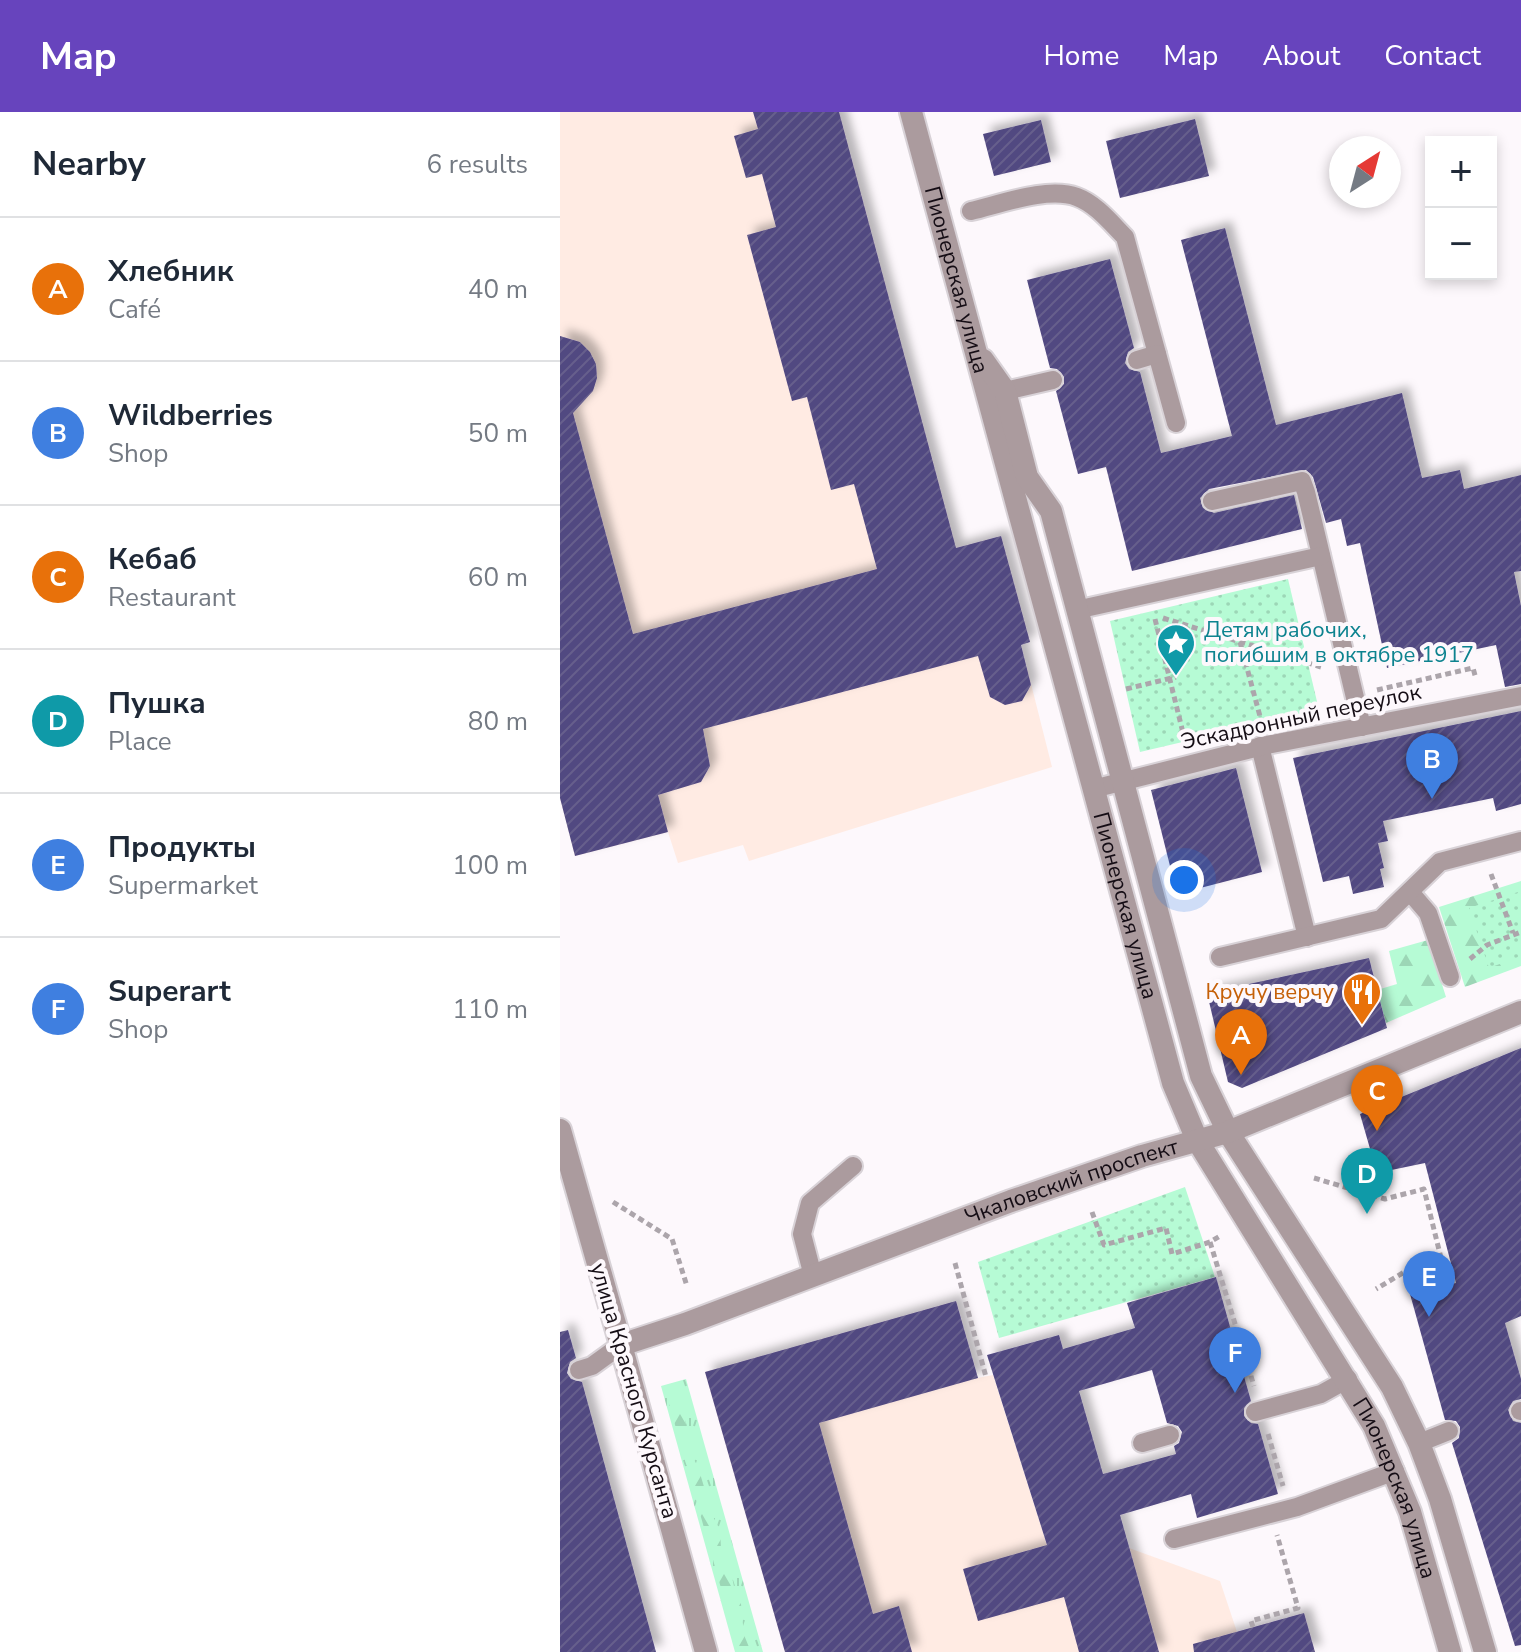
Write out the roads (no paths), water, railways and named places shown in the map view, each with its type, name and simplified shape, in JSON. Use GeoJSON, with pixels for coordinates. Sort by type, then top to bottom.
{"type":"FeatureCollection","features":[{"type":"Feature","properties":{"kind":"street","name":"Пионерская улица"},"geometry":{"type":"LineString","coordinates":[[917,113],[974,348],[1173,1083],[1197,1140],[1348,1379],[1374,1426],[1410,1512],[1450,1652]]}},
{"type":"Feature","properties":{"kind":"street"},"geometry":{"type":"LineString","coordinates":[[974,348],[1005,391]]}},
{"type":"Feature","properties":{"kind":"street","name":"Пионерская улица"},"geometry":{"type":"LineString","coordinates":[[1005,391],[1027,477],[1051,511],[1201,1076],[1228,1132],[1392,1387],[1419,1443],[1440,1499],[1485,1652]]}},
{"type":"Feature","properties":{"kind":"street","name":"Чкаловский проспект"},"geometry":{"type":"LineString","coordinates":[[621,1345],[1011,1201],[1142,1156],[1228,1132],[1521,1012]]}},
{"type":"Feature","properties":{"kind":"street","name":"улица Красного Курсанта"},"geometry":{"type":"LineString","coordinates":[[560,1130],[706,1652]]}},
{"type":"Feature","properties":{"kind":"lane"},"geometry":{"type":"LineString","coordinates":[[971,211],[1055,192],[1078,197],[1103,214],[1125,237],[1176,423]]}},
{"type":"Feature","properties":{"kind":"lane"},"geometry":{"type":"LineString","coordinates":[[1137,360],[1157,354]]}},
{"type":"Feature","properties":{"kind":"lane"},"geometry":{"type":"LineString","coordinates":[[1005,391],[1053,380]]}},
{"type":"Feature","properties":{"kind":"lane"},"geometry":{"type":"LineString","coordinates":[[1212,501],[1302,481],[1362,727]]}},
{"type":"Feature","properties":{"kind":"lane"},"geometry":{"type":"LineString","coordinates":[[1076,610],[1321,556]]}},
{"type":"Feature","properties":{"kind":"lane","name":"Эскадронный переулок"},"geometry":{"type":"LineString","coordinates":[[1093,789],[1264,745],[1521,696]]}},
{"type":"Feature","properties":{"kind":"lane"},"geometry":{"type":"LineString","coordinates":[[1264,745],[1307,937]]}},
{"type":"Feature","properties":{"kind":"lane"},"geometry":{"type":"LineString","coordinates":[[1220,957],[1381,919],[1440,862],[1521,841]]}},
{"type":"Feature","properties":{"kind":"lane"},"geometry":{"type":"LineString","coordinates":[[1410,892],[1428,913],[1450,977]]}},
{"type":"Feature","properties":{"kind":"lane"},"geometry":{"type":"LineString","coordinates":[[813,1276],[802,1234],[810,1203],[853,1166]]}},
{"type":"Feature","properties":{"kind":"lane"},"geometry":{"type":"LineString","coordinates":[[579,1370],[592,1366],[621,1345]]}},
{"type":"Feature","properties":{"kind":"lane"},"geometry":{"type":"LineString","coordinates":[[1258,1411],[1321,1394],[1348,1379]]}},
{"type":"Feature","properties":{"kind":"lane"},"geometry":{"type":"LineString","coordinates":[[1419,1443],[1449,1431]]}},
{"type":"Feature","properties":{"kind":"lane"},"geometry":{"type":"LineString","coordinates":[[1142,1443],[1170,1435]]}},
{"type":"Feature","properties":{"kind":"lane"},"geometry":{"type":"LineString","coordinates":[[1174,1539],[1271,1514],[1395,1471]]}},
{"type":"Feature","properties":{"kind":"place","name":"Детям рабочих, погибшим в октябре 1917"},"geometry":{"type":"Point","coordinates":[1176,677]}},
{"type":"Feature","properties":{"kind":"place","name":"Wildberries"},"geometry":{"type":"Point","coordinates":[1432,799]}},
{"type":"Feature","properties":{"kind":"place","name":"Кручу верчу"},"geometry":{"type":"Point","coordinates":[1362,1026]}},
{"type":"Feature","properties":{"kind":"place","name":"Хлебник"},"geometry":{"type":"Point","coordinates":[1241,1075]}},
{"type":"Feature","properties":{"kind":"place","name":"Кебаб"},"geometry":{"type":"Point","coordinates":[1377,1131]}},
{"type":"Feature","properties":{"kind":"place","name":"Пушка"},"geometry":{"type":"Point","coordinates":[1367,1214]}},
{"type":"Feature","properties":{"kind":"place","name":"Продукты"},"geometry":{"type":"Point","coordinates":[1429,1317]}},
{"type":"Feature","properties":{"kind":"place","name":"Superart"},"geometry":{"type":"Point","coordinates":[1235,1393]}}]}
